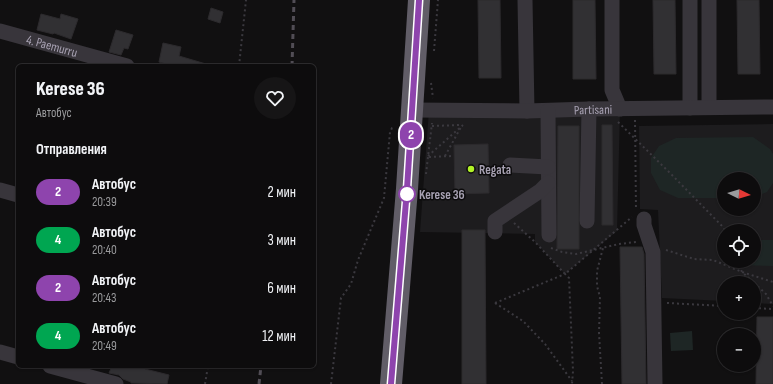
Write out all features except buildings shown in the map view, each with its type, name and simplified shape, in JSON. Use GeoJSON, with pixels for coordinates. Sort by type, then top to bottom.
{"type":"FeatureCollection","features":[{"type":"Feature","properties":{"kind":"highway"},"geometry":{"type":"LineString","coordinates":[[391,384],[419,122],[419,0]]}},
{"type":"Feature","properties":{"kind":"street"},"geometry":{"type":"LineString","coordinates":[[525,0],[528,111]]}},
{"type":"Feature","properties":{"kind":"street"},"geometry":{"type":"LineString","coordinates":[[612,0],[612,90],[624,113]]}},
{"type":"Feature","properties":{"kind":"street"},"geometry":{"type":"LineString","coordinates":[[690,0],[690,108]]}},
{"type":"Feature","properties":{"kind":"street"},"geometry":{"type":"LineString","coordinates":[[709,0],[709,108]]}},
{"type":"Feature","properties":{"kind":"street","name":"4. Paemurru"},"geometry":{"type":"LineString","coordinates":[[0,31],[120,64]]}},
{"type":"Feature","properties":{"kind":"street","name":"Partisani"},"geometry":{"type":"LineString","coordinates":[[419,122],[528,111],[589,109],[624,113],[690,108],[773,107]]}},
{"type":"Feature","properties":{"kind":"street"},"geometry":{"type":"LineString","coordinates":[[587,221],[589,109]]}},
{"type":"Feature","properties":{"kind":"street"},"geometry":{"type":"LineString","coordinates":[[548,111],[549,235]]}},
{"type":"Feature","properties":{"kind":"street"},"geometry":{"type":"LineString","coordinates":[[510,165],[548,167]]}},
{"type":"Feature","properties":{"kind":"street"},"geometry":{"type":"LineString","coordinates":[[495,232],[494,221],[540,191],[548,183]]}},
{"type":"Feature","properties":{"kind":"street"},"geometry":{"type":"LineString","coordinates":[[0,190],[16,194]]}},
{"type":"Feature","properties":{"kind":"street"},"geometry":{"type":"LineString","coordinates":[[644,219],[644,225],[653,252],[655,384]]}},
{"type":"Feature","properties":{"kind":"street"},"geometry":{"type":"LineString","coordinates":[[0,352],[16,356]]}},
{"type":"Feature","properties":{"kind":"street"},"geometry":{"type":"LineString","coordinates":[[57,368],[116,384]]}},
{"type":"Feature","properties":{"kind":"path"},"geometry":{"type":"LineString","coordinates":[[239,64],[246,0]]}},
{"type":"Feature","properties":{"kind":"path"},"geometry":{"type":"LineString","coordinates":[[572,383],[545,344],[523,321],[495,303],[565,274],[636,213],[635,140],[624,113]]}},
{"type":"Feature","properties":{"kind":"path"},"geometry":{"type":"LineString","coordinates":[[624,113],[635,140],[670,172],[720,224]]}},
{"type":"Feature","properties":{"kind":"path"},"geometry":{"type":"LineString","coordinates":[[331,384],[341,298],[351,284],[358,260],[384,198],[390,132],[392,128],[419,122]]}},
{"type":"Feature","properties":{"kind":"path"},"geometry":{"type":"LineString","coordinates":[[446,156],[463,124],[427,157],[452,156]]}},
{"type":"Feature","properties":{"kind":"path"},"geometry":{"type":"LineString","coordinates":[[508,213],[513,222],[535,242],[569,278],[573,371],[572,383]]}},
{"type":"Feature","properties":{"kind":"path"},"geometry":{"type":"LineString","coordinates":[[602,384],[599,333],[600,297],[597,286],[597,271],[603,248]]}},
{"type":"Feature","properties":{"kind":"path"},"geometry":{"type":"LineString","coordinates":[[740,268],[746,276]]}},
{"type":"Feature","properties":{"kind":"path"},"geometry":{"type":"LineString","coordinates":[[742,272],[773,282]]}},
{"type":"Feature","properties":{"kind":"path"},"geometry":{"type":"LineString","coordinates":[[761,289],[766,294],[773,306]]}},
{"type":"Feature","properties":{"kind":"path"},"geometry":{"type":"LineString","coordinates":[[654,303],[717,306]]}},
{"type":"Feature","properties":{"kind":"path"},"geometry":{"type":"LineString","coordinates":[[761,308],[773,309]]}},
{"type":"Feature","properties":{"kind":"path"},"geometry":{"type":"LineString","coordinates":[[206,384],[208,368]]}},
{"type":"Feature","properties":{"kind":"shaded area"},"geometry":{"type":"Polygon","coordinates":[[[620,109],[617,231],[565,274],[535,242],[535,234],[420,232],[429,110],[620,109]]]}},
{"type":"Feature","properties":{"kind":"shaded area"},"geometry":{"type":"Polygon","coordinates":[[[773,124],[773,304],[761,303],[761,276],[717,276],[717,301],[662,298],[658,210],[640,209],[639,126],[773,124]]]}},
{"type":"Feature","properties":{"kind":"shaded area"},"geometry":{"type":"Polygon","coordinates":[[[753,137],[770,149],[773,154],[773,183],[767,192],[761,194],[761,172],[717,172],[717,198],[678,198],[660,190],[651,173],[651,158],[659,146],[676,138],[753,137]]]}},
{"type":"Feature","properties":{"kind":"shaded area"},"geometry":{"type":"Polygon","coordinates":[[[761,240],[773,240],[773,266],[761,266],[761,240]]]}},
{"type":"Feature","properties":{"kind":"shaded area"},"geometry":{"type":"Polygon","coordinates":[[[692,331],[693,350],[671,351],[670,333],[692,331]]]}},
{"type":"Feature","properties":{"kind":"railway"},"geometry":{"type":"LineString","coordinates":[[292,64],[294,0]]}},
{"type":"Feature","properties":{"kind":"railway"},"geometry":{"type":"LineString","coordinates":[[259,384],[261,368]]}},
{"type":"Feature","properties":{"kind":"bus line","name":"2"},"geometry":{"type":"LineString","coordinates":[[391,384],[418,42],[419,0]]}},
{"type":"Feature","properties":{"kind":"place","name":"Regata"},"geometry":{"type":"Point","coordinates":[471,169]}},
{"type":"Feature","properties":{"kind":"place","name":"Kerese 36"},"geometry":{"type":"Point","coordinates":[407,194]}}]}
